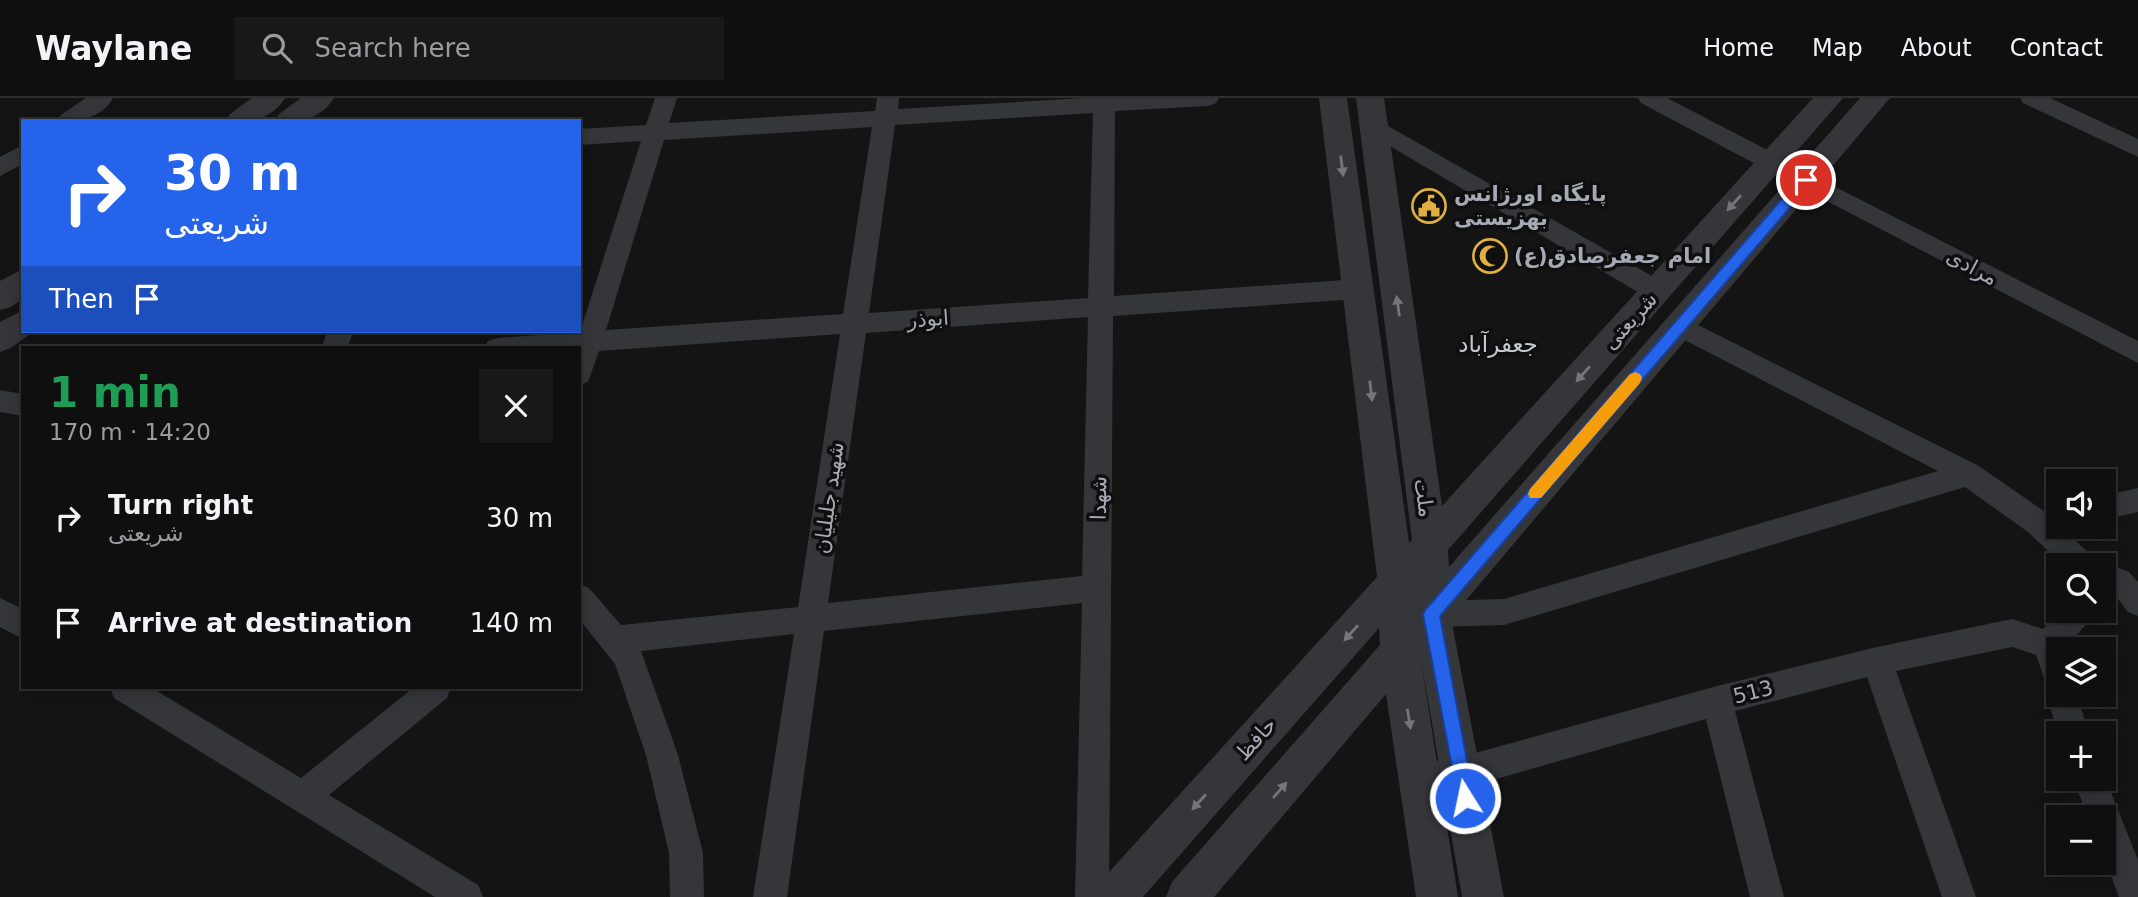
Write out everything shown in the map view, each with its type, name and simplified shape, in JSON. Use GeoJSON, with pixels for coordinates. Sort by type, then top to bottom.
{"type":"FeatureCollection","features":[{"type":"Feature","properties":{"kind":"street"},"geometry":{"type":"LineString","coordinates":[[72,119],[102,98]]}},
{"type":"Feature","properties":{"kind":"street"},"geometry":{"type":"LineString","coordinates":[[243,119],[271,98]]}},
{"type":"Feature","properties":{"kind":"street"},"geometry":{"type":"LineString","coordinates":[[292,119],[320,98]]}},
{"type":"Feature","properties":{"kind":"street"},"geometry":{"type":"LineString","coordinates":[[581,369],[666,98]]}},
{"type":"Feature","properties":{"kind":"street"},"geometry":{"type":"LineString","coordinates":[[581,137],[656,132],[887,108],[1208,98]]}},
{"type":"Feature","properties":{"kind":"street","name":"ملت"},"geometry":{"type":"LineString","coordinates":[[1334,98],[1396,582],[1399,651],[1437,897]]}},
{"type":"Feature","properties":{"kind":"street"},"geometry":{"type":"LineString","coordinates":[[1648,98],[1771,162]]}},
{"type":"Feature","properties":{"kind":"street","name":"شریعتی"},"geometry":{"type":"LineString","coordinates":[[1396,582],[1829,98]]}},
{"type":"Feature","properties":{"kind":"street","name":"شریعتی"},"geometry":{"type":"LineString","coordinates":[[1399,651],[1876,98]]}},
{"type":"Feature","properties":{"kind":"street"},"geometry":{"type":"LineString","coordinates":[[2031,98],[2138,149]]}},
{"type":"Feature","properties":{"kind":"street","name":"شهدا"},"geometry":{"type":"LineString","coordinates":[[1092,897],[1104,101]]}},
{"type":"Feature","properties":{"kind":"street","name":"شهید جلیلیان"},"geometry":{"type":"LineString","coordinates":[[770,897],[887,108]]}},
{"type":"Feature","properties":{"kind":"street"},"geometry":{"type":"LineString","coordinates":[[1372,112],[1657,291]]}},
{"type":"Feature","properties":{"kind":"street","name":"ملت"},"geometry":{"type":"LineString","coordinates":[[1372,112],[1430,544],[1432,614],[1483,897]]}},
{"type":"Feature","properties":{"kind":"street"},"geometry":{"type":"LineString","coordinates":[[0,168],[21,154]]}},
{"type":"Feature","properties":{"kind":"street","name":"مرادی"},"geometry":{"type":"LineString","coordinates":[[1806,180],[2138,354]]}},
{"type":"Feature","properties":{"kind":"street"},"geometry":{"type":"LineString","coordinates":[[0,298],[21,282]]}},
{"type":"Feature","properties":{"kind":"street","name":"ابوذر"},"geometry":{"type":"LineString","coordinates":[[528,346],[1358,289]]}},
{"type":"Feature","properties":{"kind":"street"},"geometry":{"type":"LineString","coordinates":[[0,339],[21,323]]}},
{"type":"Feature","properties":{"kind":"street"},"geometry":{"type":"LineString","coordinates":[[1680,326],[1969,474],[2046,519]]}},
{"type":"Feature","properties":{"kind":"street"},"geometry":{"type":"LineString","coordinates":[[0,401],[21,405]]}},
{"type":"Feature","properties":{"kind":"street"},"geometry":{"type":"LineString","coordinates":[[1432,614],[1504,612],[1969,474]]}},
{"type":"Feature","properties":{"kind":"street"},"geometry":{"type":"LineString","coordinates":[[2116,505],[2138,500]]}},
{"type":"Feature","properties":{"kind":"street"},"geometry":{"type":"LineString","coordinates":[[2062,539],[2073,553]]}},
{"type":"Feature","properties":{"kind":"street","name":"حافظ"},"geometry":{"type":"LineString","coordinates":[[1115,897],[1396,582]]}},
{"type":"Feature","properties":{"kind":"street"},"geometry":{"type":"LineString","coordinates":[[614,640],[1097,587]]}},
{"type":"Feature","properties":{"kind":"street"},"geometry":{"type":"LineString","coordinates":[[581,599],[628,656],[662,755],[686,853],[687,897]]}},
{"type":"Feature","properties":{"kind":"street"},"geometry":{"type":"LineString","coordinates":[[0,611],[21,624]]}},
{"type":"Feature","properties":{"kind":"street"},"geometry":{"type":"LineString","coordinates":[[2056,637],[2069,623]]}},
{"type":"Feature","properties":{"kind":"street","name":"513"},"geometry":{"type":"LineString","coordinates":[[1418,774],[1461,773],[1717,701],[1877,661],[2012,633],[2046,644]]}},
{"type":"Feature","properties":{"kind":"street"},"geometry":{"type":"LineString","coordinates":[[1187,897],[1399,651]]}},
{"type":"Feature","properties":{"kind":"street"},"geometry":{"type":"LineString","coordinates":[[1877,661],[1959,897]]}},
{"type":"Feature","properties":{"kind":"street"},"geometry":{"type":"LineString","coordinates":[[127,689],[466,897]]}},
{"type":"Feature","properties":{"kind":"street"},"geometry":{"type":"LineString","coordinates":[[302,797],[435,689]]}},
{"type":"Feature","properties":{"kind":"street"},"geometry":{"type":"LineString","coordinates":[[1717,701],[1767,897]]}},
{"type":"Feature","properties":{"kind":"street"},"geometry":{"type":"LineString","coordinates":[[2094,791],[2136,897]]}},
{"type":"Feature","properties":{"kind":"slow traffic"},"geometry":{"type":"LineString","coordinates":[[1536,494],[1635,378]]}},
{"type":"Feature","properties":{"kind":"place","name":"پایگاه اورژانس بهزیستی"},"geometry":{"type":"Point","coordinates":[1429,206]}},
{"type":"Feature","properties":{"kind":"place","name":"امام جعفرصادق(ع)"},"geometry":{"type":"Point","coordinates":[1490,256]}},
{"type":"Feature","properties":{"kind":"district","name":"جعفرآباد"},"geometry":{"type":"Point","coordinates":[1498,344]}},
{"type":"Feature","properties":{"kind":"route"},"geometry":{"type":"LineString","coordinates":[[1465,798],[1432,614],[1806,180]]}}]}
